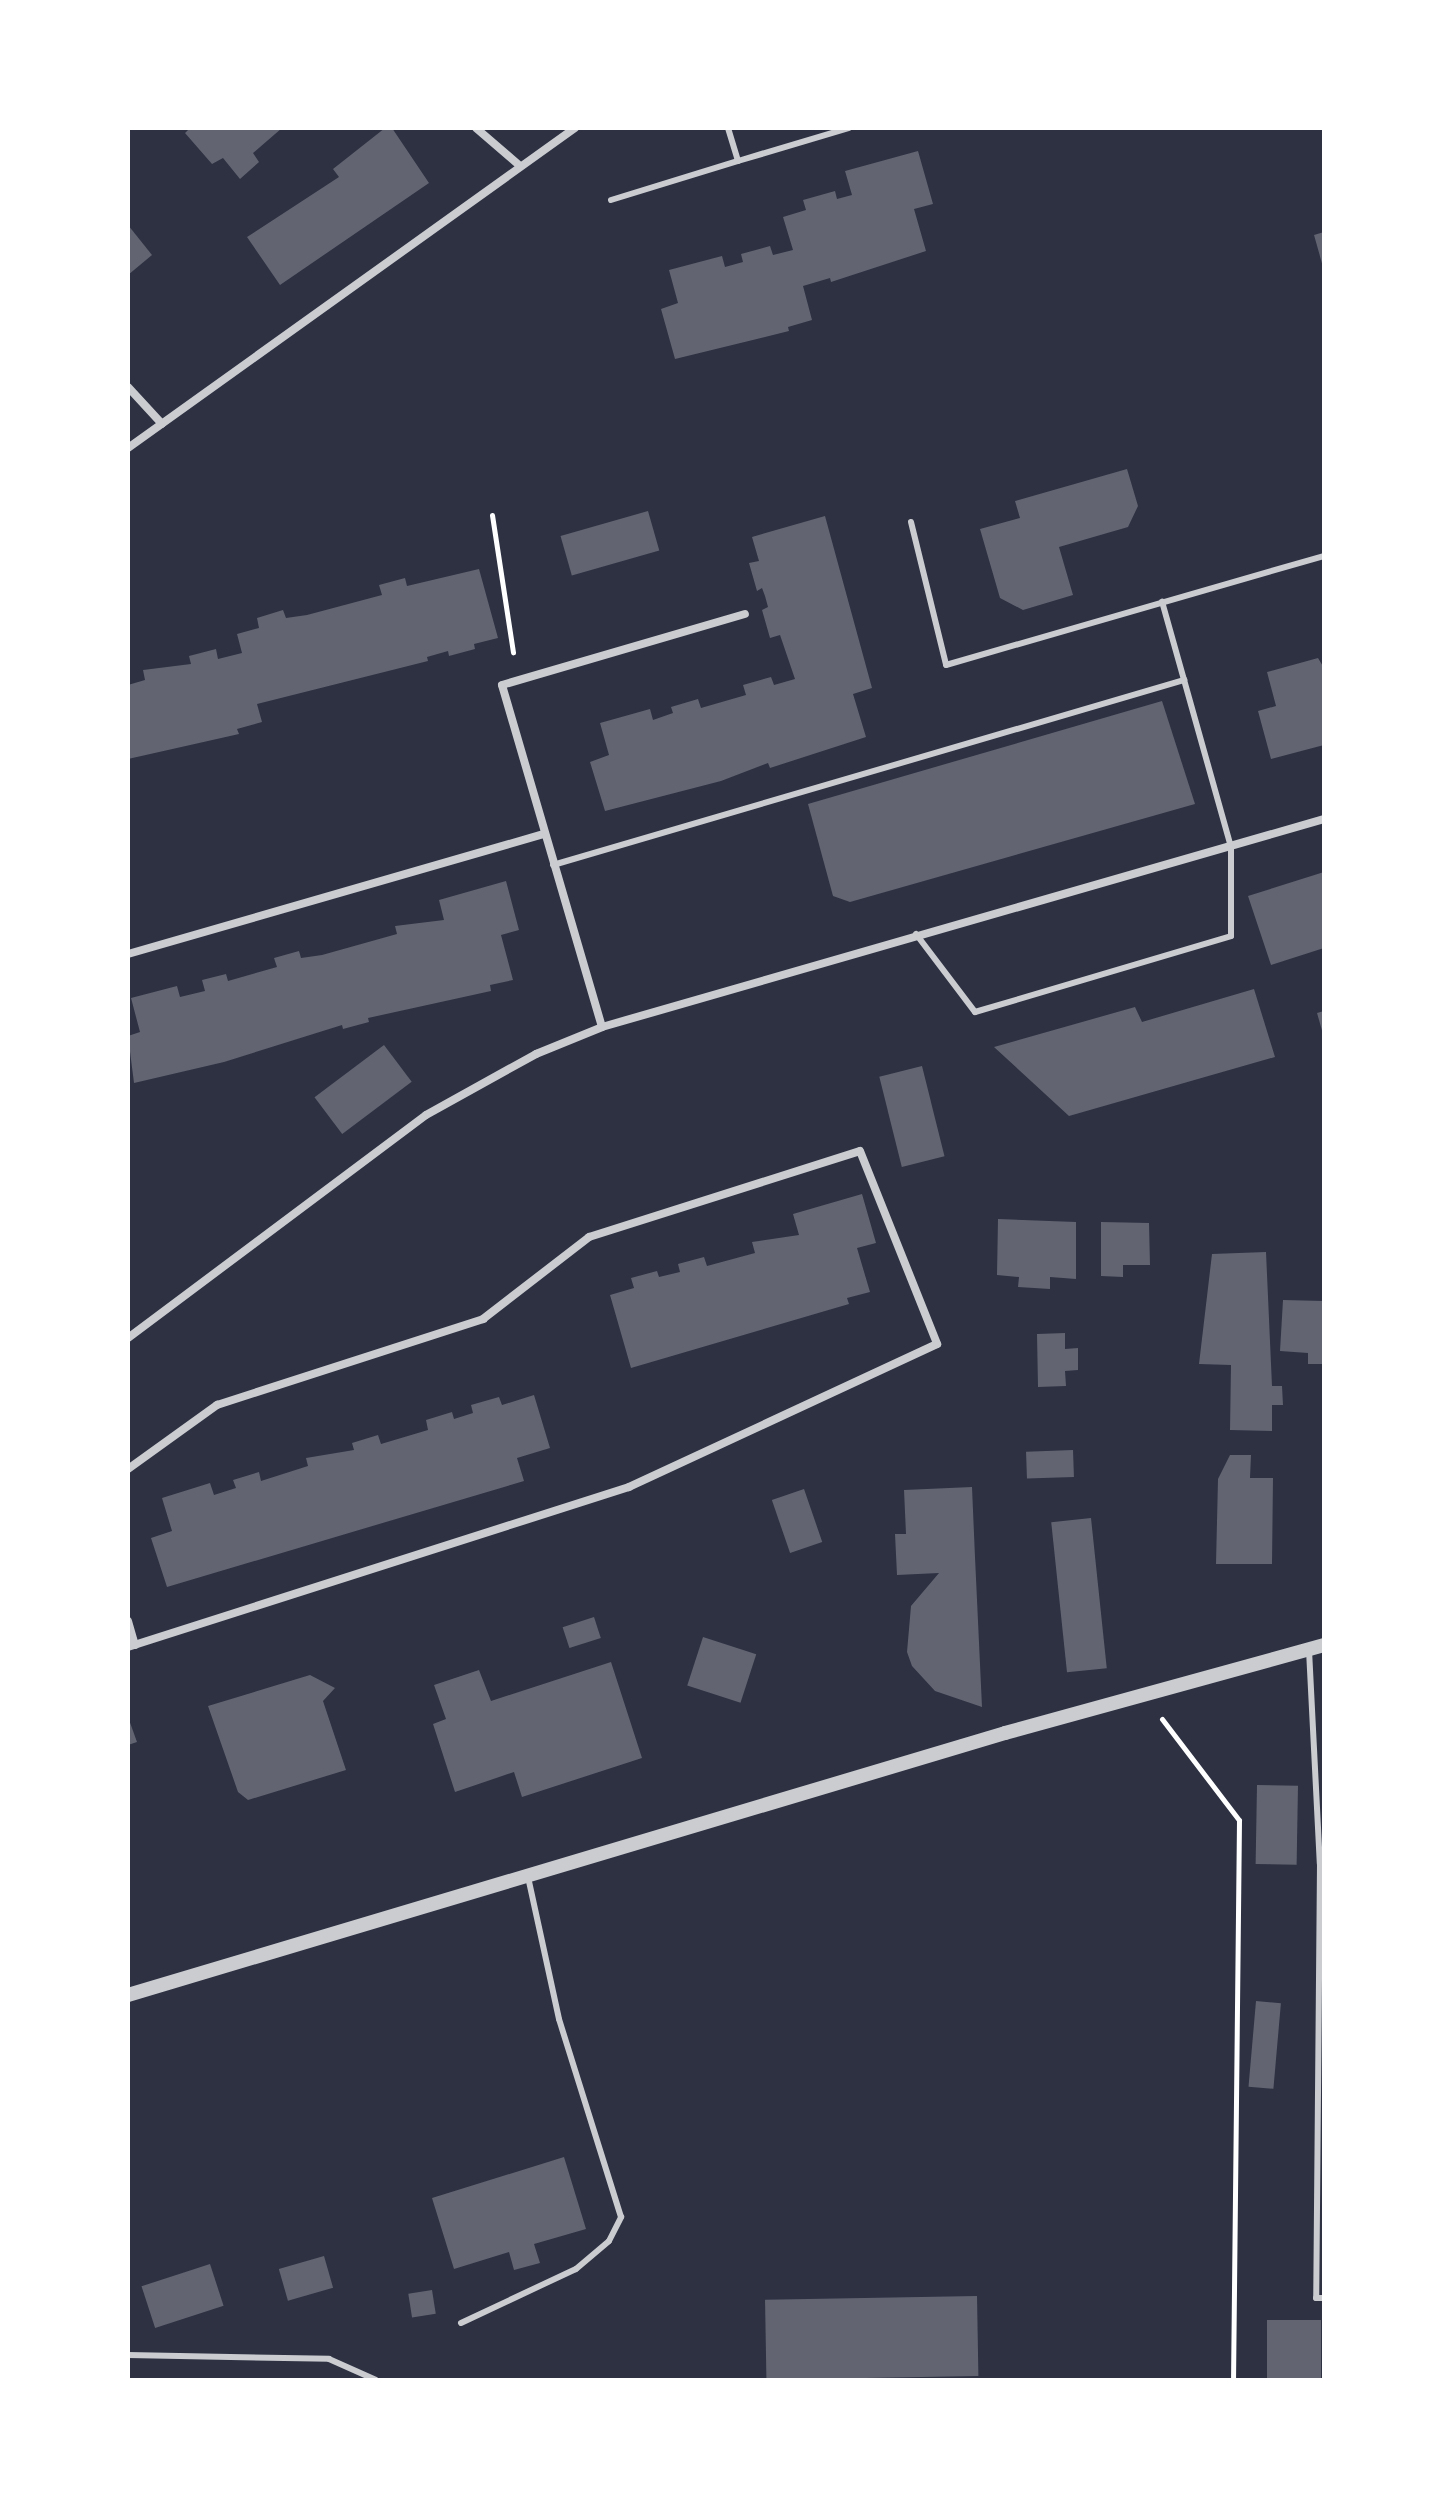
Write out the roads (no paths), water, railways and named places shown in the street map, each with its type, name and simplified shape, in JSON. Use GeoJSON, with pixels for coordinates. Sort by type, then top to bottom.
{"type":"FeatureCollection","features":[{"type":"Feature","properties":{"kind":"street"},"geometry":{"type":"LineString","coordinates":[[476,128],[519,165]]}},
{"type":"Feature","properties":{"kind":"street"},"geometry":{"type":"LineString","coordinates":[[128,448],[519,165],[575,128]]}},
{"type":"Feature","properties":{"kind":"street"},"geometry":{"type":"LineString","coordinates":[[128,387],[162,424]]}},
{"type":"Feature","properties":{"kind":"street"},"geometry":{"type":"LineString","coordinates":[[602,1027],[502,685],[745,614]]}},
{"type":"Feature","properties":{"kind":"street"},"geometry":{"type":"LineString","coordinates":[[128,1338],[426,1115],[480,1081],[602,1027],[916,934],[1324,819]]}},
{"type":"Feature","properties":{"kind":"street"},"geometry":{"type":"LineString","coordinates":[[128,954],[544,834]]}},
{"type":"Feature","properties":{"kind":"street"},"geometry":{"type":"LineString","coordinates":[[128,1469],[217,1405],[483,1319],[589,1237],[860,1151],[937,1344],[629,1487],[132,1646],[128,1621]]}},
{"type":"Feature","properties":{"kind":"street"},"geometry":{"type":"LineString","coordinates":[[128,1995],[1144,1695],[1324,1645]]}},
{"type":"Feature","properties":{"kind":"lane"},"geometry":{"type":"LineString","coordinates":[[728,128],[738,161]]}},
{"type":"Feature","properties":{"kind":"lane"},"geometry":{"type":"LineString","coordinates":[[611,200],[849,128]]}},
{"type":"Feature","properties":{"kind":"lane"},"geometry":{"type":"LineString","coordinates":[[911,522],[946,665],[1324,556]]}},
{"type":"Feature","properties":{"kind":"lane"},"geometry":{"type":"LineString","coordinates":[[916,934],[975,1012],[1231,936],[1231,847],[1162,602]]}},
{"type":"Feature","properties":{"kind":"lane"},"geometry":{"type":"LineString","coordinates":[[553,865],[1184,680]]}},
{"type":"Feature","properties":{"kind":"lane"},"geometry":{"type":"LineString","coordinates":[[1309,1650],[1320,1864],[1316,2298],[1324,2298]]}},
{"type":"Feature","properties":{"kind":"lane"},"geometry":{"type":"LineString","coordinates":[[461,2323],[576,2269],[609,2241],[621,2217],[559,2019],[528,1877]]}},
{"type":"Feature","properties":{"kind":"lane"},"geometry":{"type":"LineString","coordinates":[[128,2355],[329,2359],[376,2380]]}}]}
